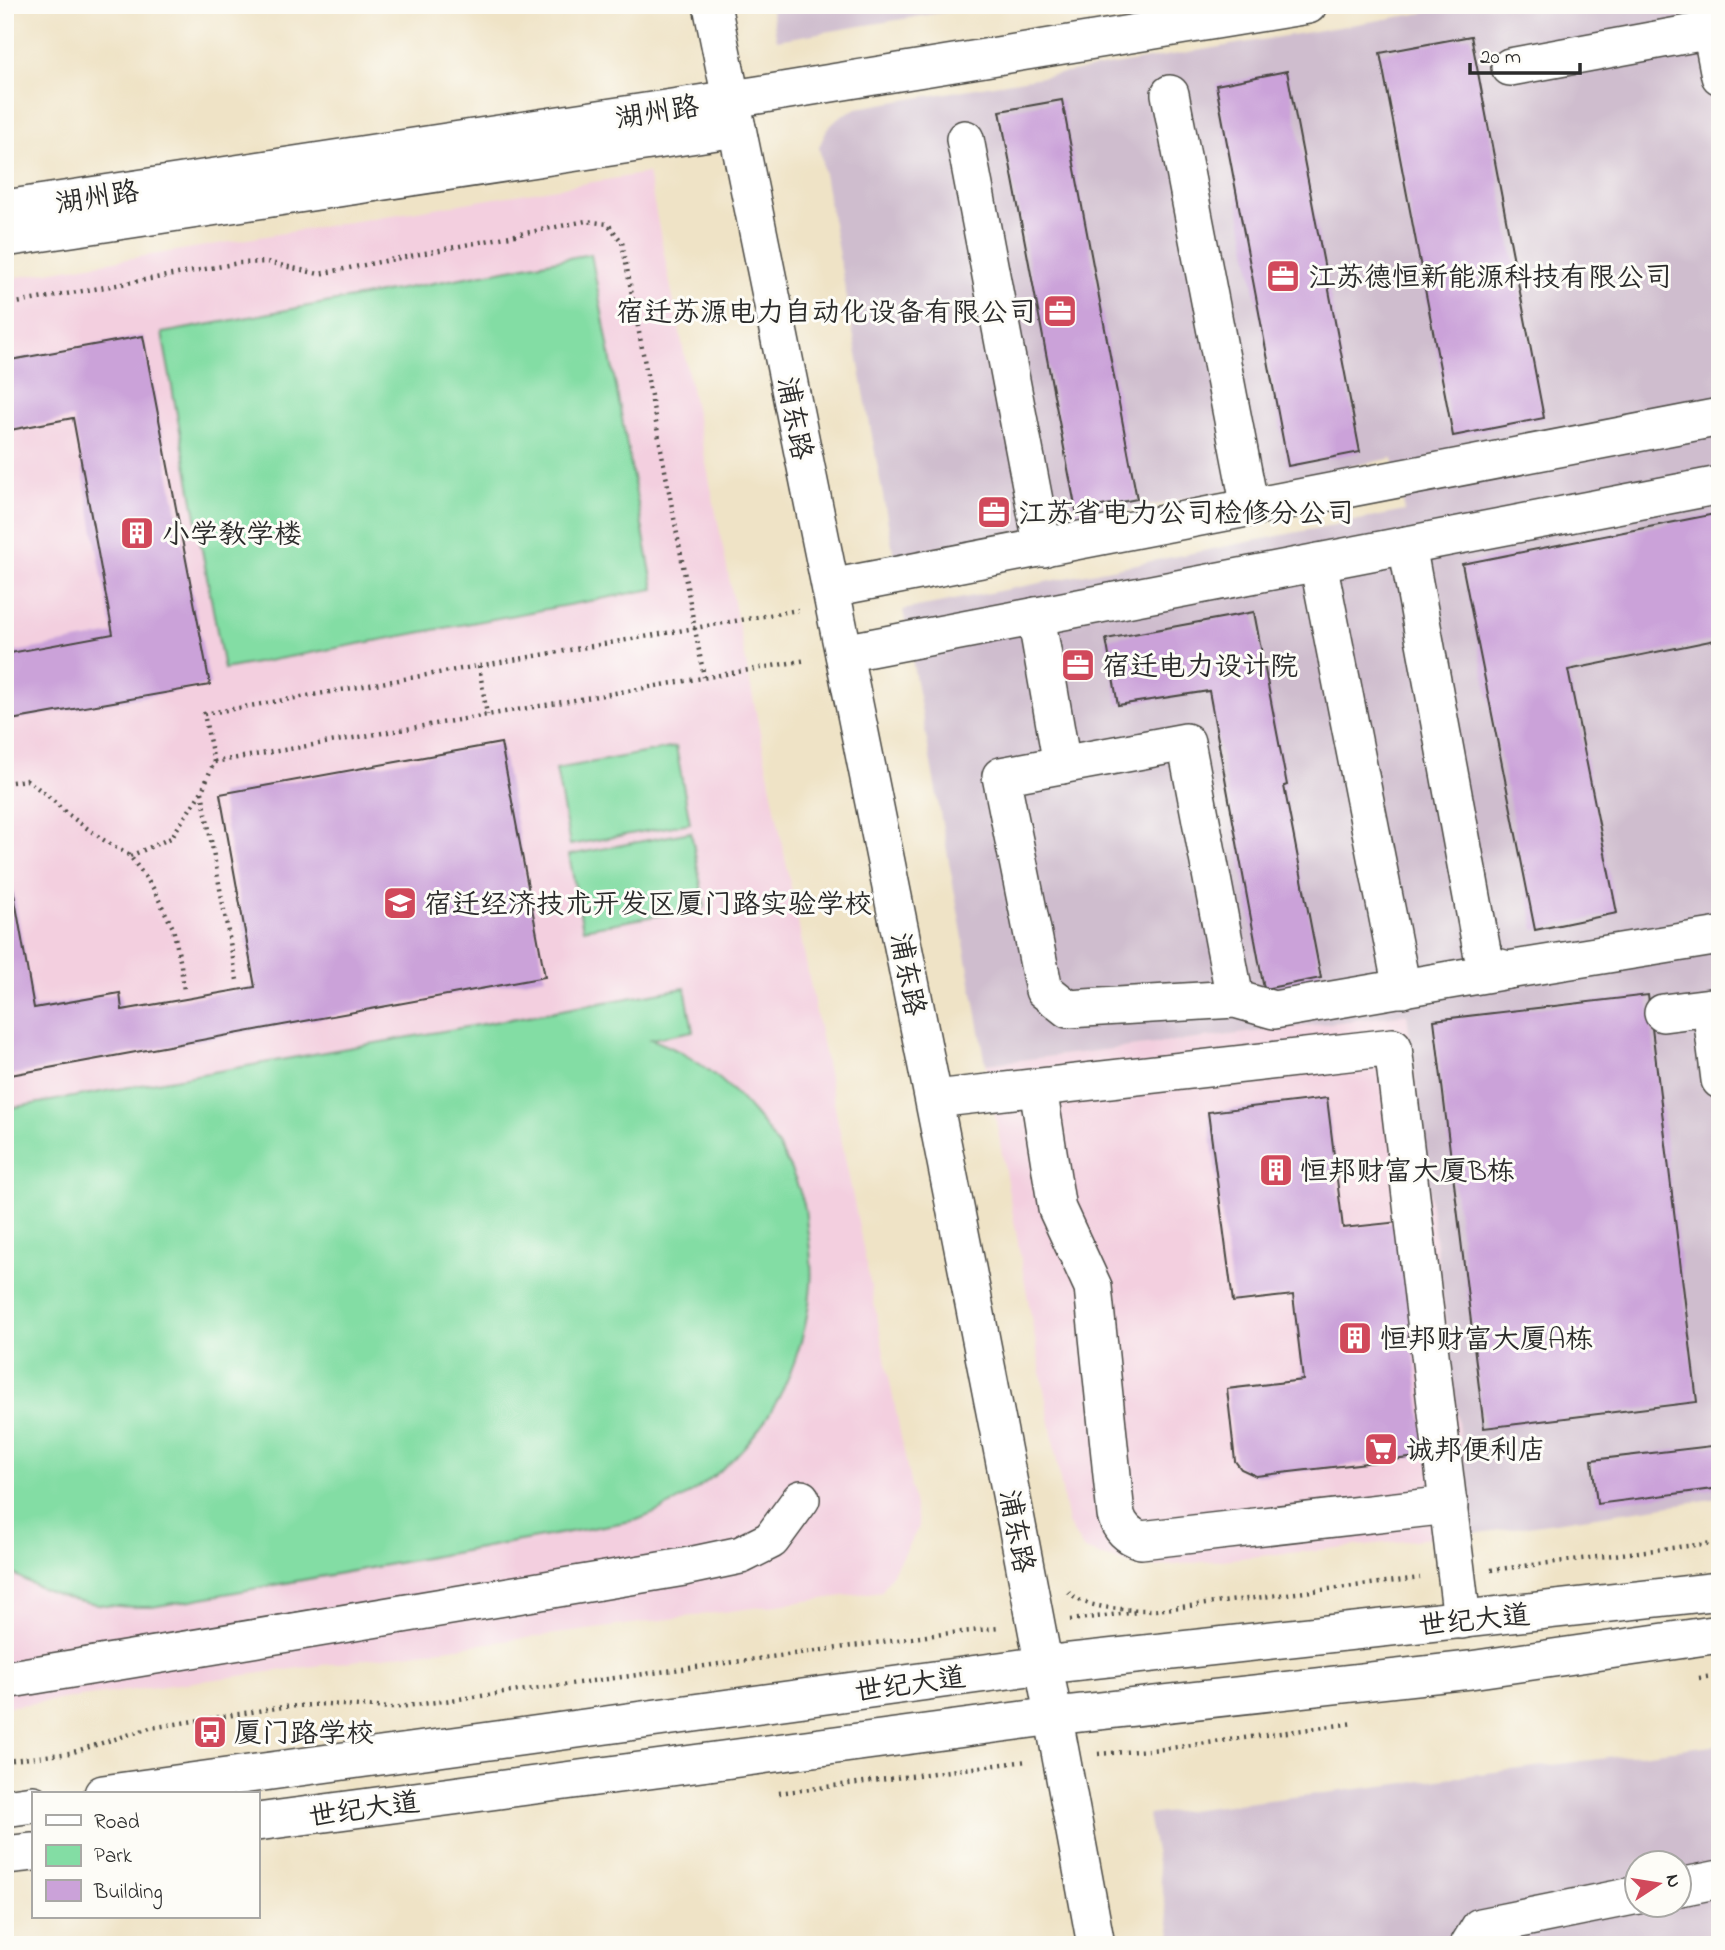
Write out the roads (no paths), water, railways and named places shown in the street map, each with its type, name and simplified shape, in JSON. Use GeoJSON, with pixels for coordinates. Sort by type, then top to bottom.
{"type":"FeatureCollection","features":[{"type":"Feature","properties":{"kind":"street","name":"浦东路"},"geometry":{"type":"LineString","coordinates":[[712,5],[934,1099],[1096,1945]]}},
{"type":"Feature","properties":{"kind":"street","name":"湖州路"},"geometry":{"type":"LineString","coordinates":[[5,238],[734,114],[1308,5]]}},
{"type":"Feature","properties":{"kind":"street"},"geometry":{"type":"LineString","coordinates":[[1510,67],[1710,30],[1720,76]]}},
{"type":"Feature","properties":{"kind":"street"},"geometry":{"type":"LineString","coordinates":[[1170,94],[1250,508]]}},
{"type":"Feature","properties":{"kind":"street","name":"湖州路"},"geometry":{"type":"LineString","coordinates":[[5,209],[734,114]]}},
{"type":"Feature","properties":{"kind":"street"},"geometry":{"type":"LineString","coordinates":[[965,139],[1043,548]]}},
{"type":"Feature","properties":{"kind":"street"},"geometry":{"type":"LineString","coordinates":[[832,596],[1043,548],[1720,417]]}},
{"type":"Feature","properties":{"kind":"street"},"geometry":{"type":"LineString","coordinates":[[844,653],[1720,485]]}},
{"type":"Feature","properties":{"kind":"street"},"geometry":{"type":"LineString","coordinates":[[1407,545],[1482,951],[1489,965],[1508,970]]}},
{"type":"Feature","properties":{"kind":"street"},"geometry":{"type":"LineString","coordinates":[[1318,562],[1402,989]]}},
{"type":"Feature","properties":{"kind":"street"},"geometry":{"type":"LineString","coordinates":[[1036,616],[1062,765]]}},
{"type":"Feature","properties":{"kind":"street"},"geometry":{"type":"LineString","coordinates":[[1235,999],[1186,742],[1001,776],[1044,990],[1068,1009],[1235,999],[1274,1010],[1720,936]]}},
{"type":"Feature","properties":{"kind":"street"},"geometry":{"type":"LineString","coordinates":[[1663,1013],[1711,1007],[1720,1080]]}},
{"type":"Feature","properties":{"kind":"street"},"geometry":{"type":"LineString","coordinates":[[934,1099],[1393,1047],[1462,1620]]}},
{"type":"Feature","properties":{"kind":"street"},"geometry":{"type":"LineString","coordinates":[[1038,1088],[1057,1209],[1093,1287],[1116,1515],[1121,1528],[1133,1538],[1141,1540],[1449,1505]]}},
{"type":"Feature","properties":{"kind":"street"},"geometry":{"type":"LineString","coordinates":[[5,1680],[684,1567],[741,1555],[771,1540],[801,1499]]}},
{"type":"Feature","properties":{"kind":"street","name":"世纪大道"},"geometry":{"type":"LineString","coordinates":[[118,1792],[1044,1665],[1720,1591]]}},
{"type":"Feature","properties":{"kind":"street","name":"世纪大道"},"geometry":{"type":"LineString","coordinates":[[259,1822],[1054,1716],[1471,1670],[1720,1634]]}},
{"type":"Feature","properties":{"kind":"street"},"geometry":{"type":"LineString","coordinates":[[5,1808],[32,1804]]}},
{"type":"Feature","properties":{"kind":"street"},"geometry":{"type":"LineString","coordinates":[[5,1855],[32,1852]]}},
{"type":"Feature","properties":{"kind":"street"},"geometry":{"type":"LineString","coordinates":[[1694,1883],[1720,1879]]}},
{"type":"Feature","properties":{"kind":"street"},"geometry":{"type":"LineString","coordinates":[[1469,1945],[1480,1927],[1624,1898]]}},
{"type":"Feature","properties":{"kind":"place","name":"江苏德恒新能源科技有限公司"},"geometry":{"type":"Point","coordinates":[1283,276]}},
{"type":"Feature","properties":{"kind":"place","name":"宿迁苏源电力自动化设备有限公司"},"geometry":{"type":"Point","coordinates":[1060,311]}},
{"type":"Feature","properties":{"kind":"place","name":"江苏省电力公司检修分公司"},"geometry":{"type":"Point","coordinates":[994,512]}},
{"type":"Feature","properties":{"kind":"place","name":"小学教学楼"},"geometry":{"type":"Point","coordinates":[137,533]}},
{"type":"Feature","properties":{"kind":"place","name":"宿迁电力设计院"},"geometry":{"type":"Point","coordinates":[1078,665]}},
{"type":"Feature","properties":{"kind":"place","name":"宿迁经济技术开发区厦门路实验学校"},"geometry":{"type":"Point","coordinates":[400,903]}},
{"type":"Feature","properties":{"kind":"place","name":"恒邦财富大厦B栋"},"geometry":{"type":"Point","coordinates":[1276,1170]}},
{"type":"Feature","properties":{"kind":"place","name":"恒邦财富大厦A栋"},"geometry":{"type":"Point","coordinates":[1355,1338]}},
{"type":"Feature","properties":{"kind":"place","name":"诚邦便利店"},"geometry":{"type":"Point","coordinates":[1381,1449]}},
{"type":"Feature","properties":{"kind":"place","name":"厦门路学校"},"geometry":{"type":"Point","coordinates":[210,1732]}}]}
